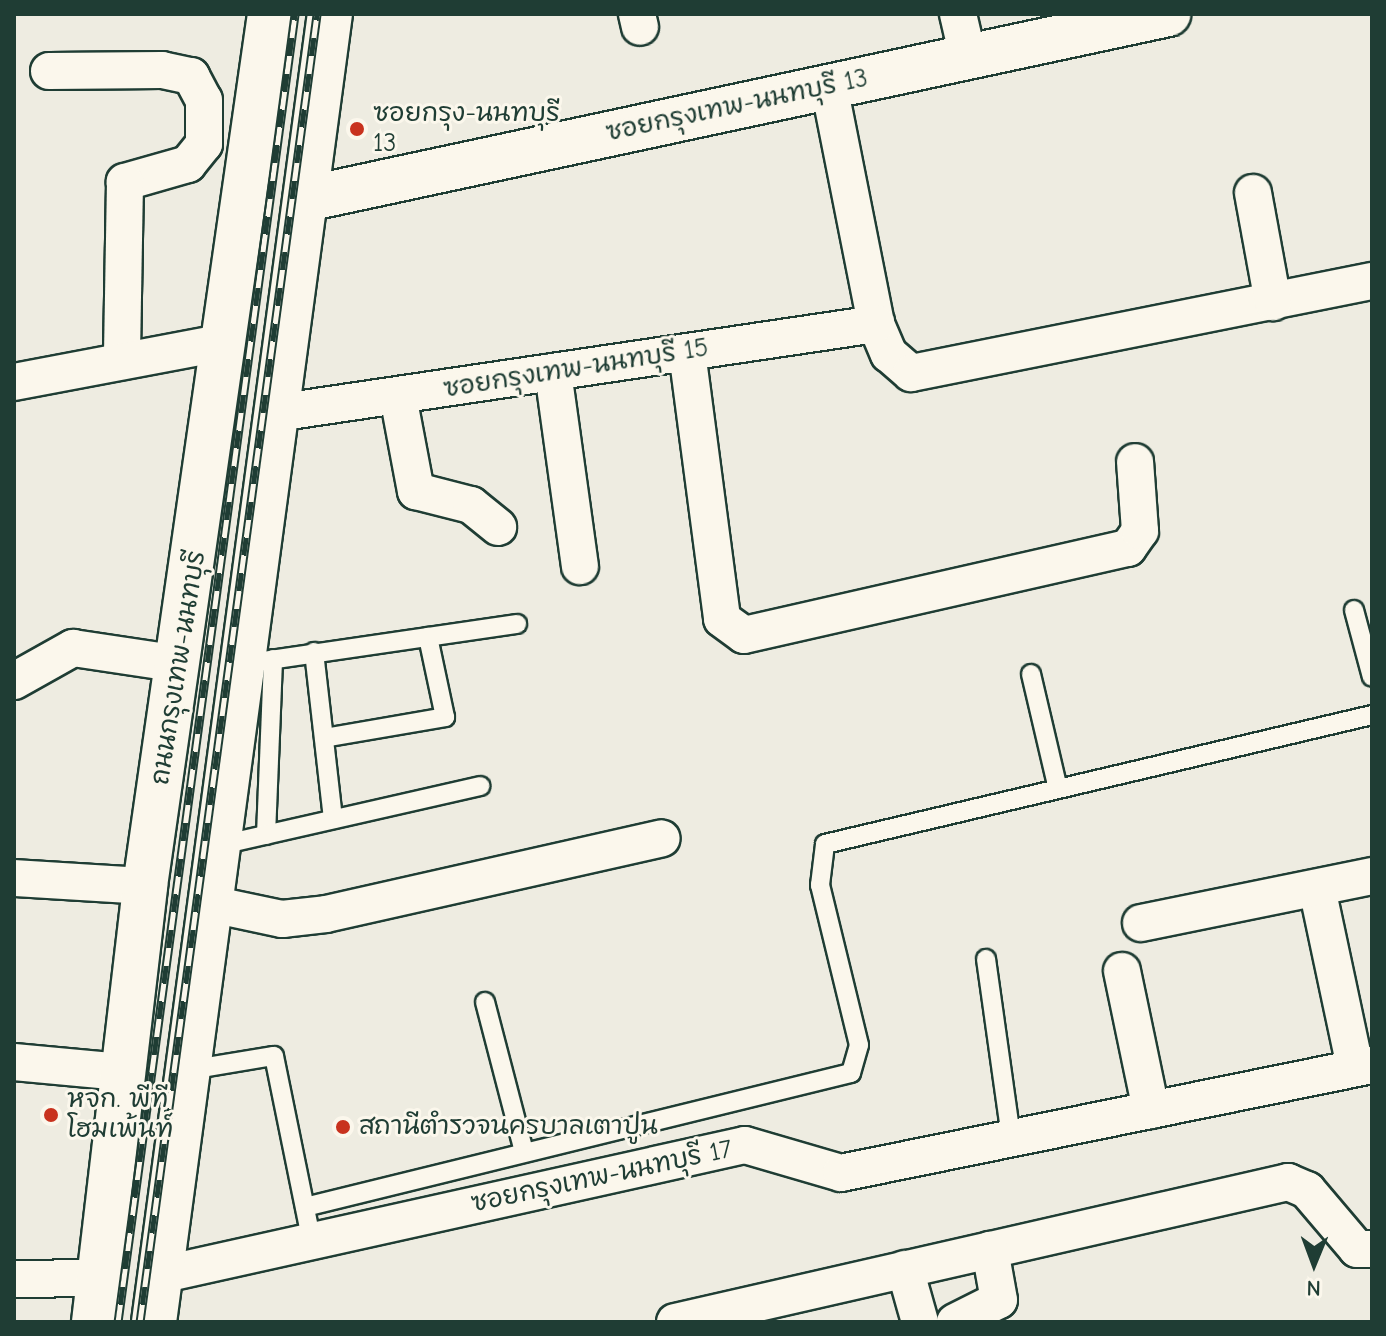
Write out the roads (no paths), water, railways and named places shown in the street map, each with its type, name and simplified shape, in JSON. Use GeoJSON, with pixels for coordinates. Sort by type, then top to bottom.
{"type":"FeatureCollection","features":[{"type":"Feature","properties":{"kind":"main road","name":"ถนนกรุงเทพ-นนทบุรี"},"geometry":{"type":"LineString","coordinates":[[94,1322],[145,886],[180,664],[270,14]]}},
{"type":"Feature","properties":{"kind":"main road"},"geometry":{"type":"LineString","coordinates":[[154,1322],[211,904],[257,662],[276,413],[330,14]]}},
{"type":"Feature","properties":{"kind":"main road","name":"ซอยกรุงเทพ-นนทบุรี 13"},"geometry":{"type":"LineString","coordinates":[[246,196],[306,199],[1168,14]]}},
{"type":"Feature","properties":{"kind":"main road"},"geometry":{"type":"LineString","coordinates":[[100,1278],[160,1275]]}},
{"type":"Feature","properties":{"kind":"street"},"geometry":{"type":"LineString","coordinates":[[958,14],[968,57]]}},
{"type":"Feature","properties":{"kind":"street"},"geometry":{"type":"LineString","coordinates":[[49,71],[162,70],[191,76],[204,100],[204,144],[188,164],[125,182],[122,361]]}},
{"type":"Feature","properties":{"kind":"street"},"geometry":{"type":"LineString","coordinates":[[829,86],[876,324],[889,354],[911,373],[1372,281]]}},
{"type":"Feature","properties":{"kind":"street"},"geometry":{"type":"LineString","coordinates":[[1253,193],[1273,302]]}},
{"type":"Feature","properties":{"kind":"street","name":"ซอยกรุงเทพ-นนทบุรี 15"},"geometry":{"type":"LineString","coordinates":[[276,413],[876,324]]}},
{"type":"Feature","properties":{"kind":"street"},"geometry":{"type":"LineString","coordinates":[[14,382],[226,342]]}},
{"type":"Feature","properties":{"kind":"street"},"geometry":{"type":"LineString","coordinates":[[687,352],[722,619],[744,635],[1128,548],[1140,531],[1135,462]]}},
{"type":"Feature","properties":{"kind":"street"},"geometry":{"type":"LineString","coordinates":[[553,372],[580,566]]}},
{"type":"Feature","properties":{"kind":"street"},"geometry":{"type":"LineString","coordinates":[[398,396],[416,491],[471,505],[498,527]]}},
{"type":"Feature","properties":{"kind":"street"},"geometry":{"type":"LineString","coordinates":[[14,681],[73,648],[180,664]]}},
{"type":"Feature","properties":{"kind":"street"},"geometry":{"type":"LineString","coordinates":[[211,904],[282,919],[326,914],[662,838]]}},
{"type":"Feature","properties":{"kind":"street"},"geometry":{"type":"LineString","coordinates":[[1141,923],[1372,876]]}},
{"type":"Feature","properties":{"kind":"street"},"geometry":{"type":"LineString","coordinates":[[14,878],[145,886]]}},
{"type":"Feature","properties":{"kind":"street"},"geometry":{"type":"LineString","coordinates":[[1317,888],[1363,1066]]}},
{"type":"Feature","properties":{"kind":"street"},"geometry":{"type":"LineString","coordinates":[[1122,971],[1151,1110]]}},
{"type":"Feature","properties":{"kind":"street"},"geometry":{"type":"LineString","coordinates":[[14,1062],[122,1072]]}},
{"type":"Feature","properties":{"kind":"street","name":"ซอยกรุงเทพ-นนทบุรี 17"},"geometry":{"type":"LineString","coordinates":[[160,1275],[745,1145],[841,1173],[1363,1066]]}},
{"type":"Feature","properties":{"kind":"street"},"geometry":{"type":"LineString","coordinates":[[675,1322],[1288,1182],[1307,1190],[1357,1249],[1372,1249]]}},
{"type":"Feature","properties":{"kind":"street"},"geometry":{"type":"LineString","coordinates":[[955,1322],[999,1300],[990,1250]]}},
{"type":"Feature","properties":{"kind":"street"},"geometry":{"type":"LineString","coordinates":[[905,1269],[920,1322]]}},
{"type":"Feature","properties":{"kind":"street"},"geometry":{"type":"LineString","coordinates":[[14,1279],[100,1278]]}},
{"type":"Feature","properties":{"kind":"lane"},"geometry":{"type":"LineString","coordinates":[[1354,610],[1372,677]]}},
{"type":"Feature","properties":{"kind":"lane"},"geometry":{"type":"LineString","coordinates":[[266,835],[257,662],[517,624]]}},
{"type":"Feature","properties":{"kind":"lane"},"geometry":{"type":"LineString","coordinates":[[324,738],[445,717],[428,637]]}},
{"type":"Feature","properties":{"kind":"lane"},"geometry":{"type":"LineString","coordinates":[[314,652],[333,819]]}},
{"type":"Feature","properties":{"kind":"lane"},"geometry":{"type":"LineString","coordinates":[[1031,674],[1057,785]]}},
{"type":"Feature","properties":{"kind":"lane"},"geometry":{"type":"LineString","coordinates":[[305,1207],[851,1073],[859,1045],[820,885],[825,844],[1057,785],[1372,715]]}},
{"type":"Feature","properties":{"kind":"lane"},"geometry":{"type":"LineString","coordinates":[[221,845],[480,786]]}},
{"type":"Feature","properties":{"kind":"lane"},"geometry":{"type":"LineString","coordinates":[[986,959],[1011,1137]]}},
{"type":"Feature","properties":{"kind":"lane"},"geometry":{"type":"LineString","coordinates":[[485,1002],[524,1152]]}},
{"type":"Feature","properties":{"kind":"lane"},"geometry":{"type":"LineString","coordinates":[[189,1070],[274,1056],[312,1242]]}},
{"type":"Feature","properties":{"kind":"railway"},"geometry":{"type":"LineString","coordinates":[[118,1322],[295,14]]}},
{"type":"Feature","properties":{"kind":"railway"},"geometry":{"type":"LineString","coordinates":[[140,1322],[317,14]]}},
{"type":"Feature","properties":{"kind":"place","name":"ซอยกรุง-นนทบุรี 13"},"geometry":{"type":"Point","coordinates":[357,129]}},
{"type":"Feature","properties":{"kind":"place","name":"หจก. พีที โฮมเพ้นท์"},"geometry":{"type":"Point","coordinates":[51,1115]}},
{"type":"Feature","properties":{"kind":"place","name":"สถานีตำรวจนครบาลเตาปูน"},"geometry":{"type":"Point","coordinates":[343,1127]}}]}
